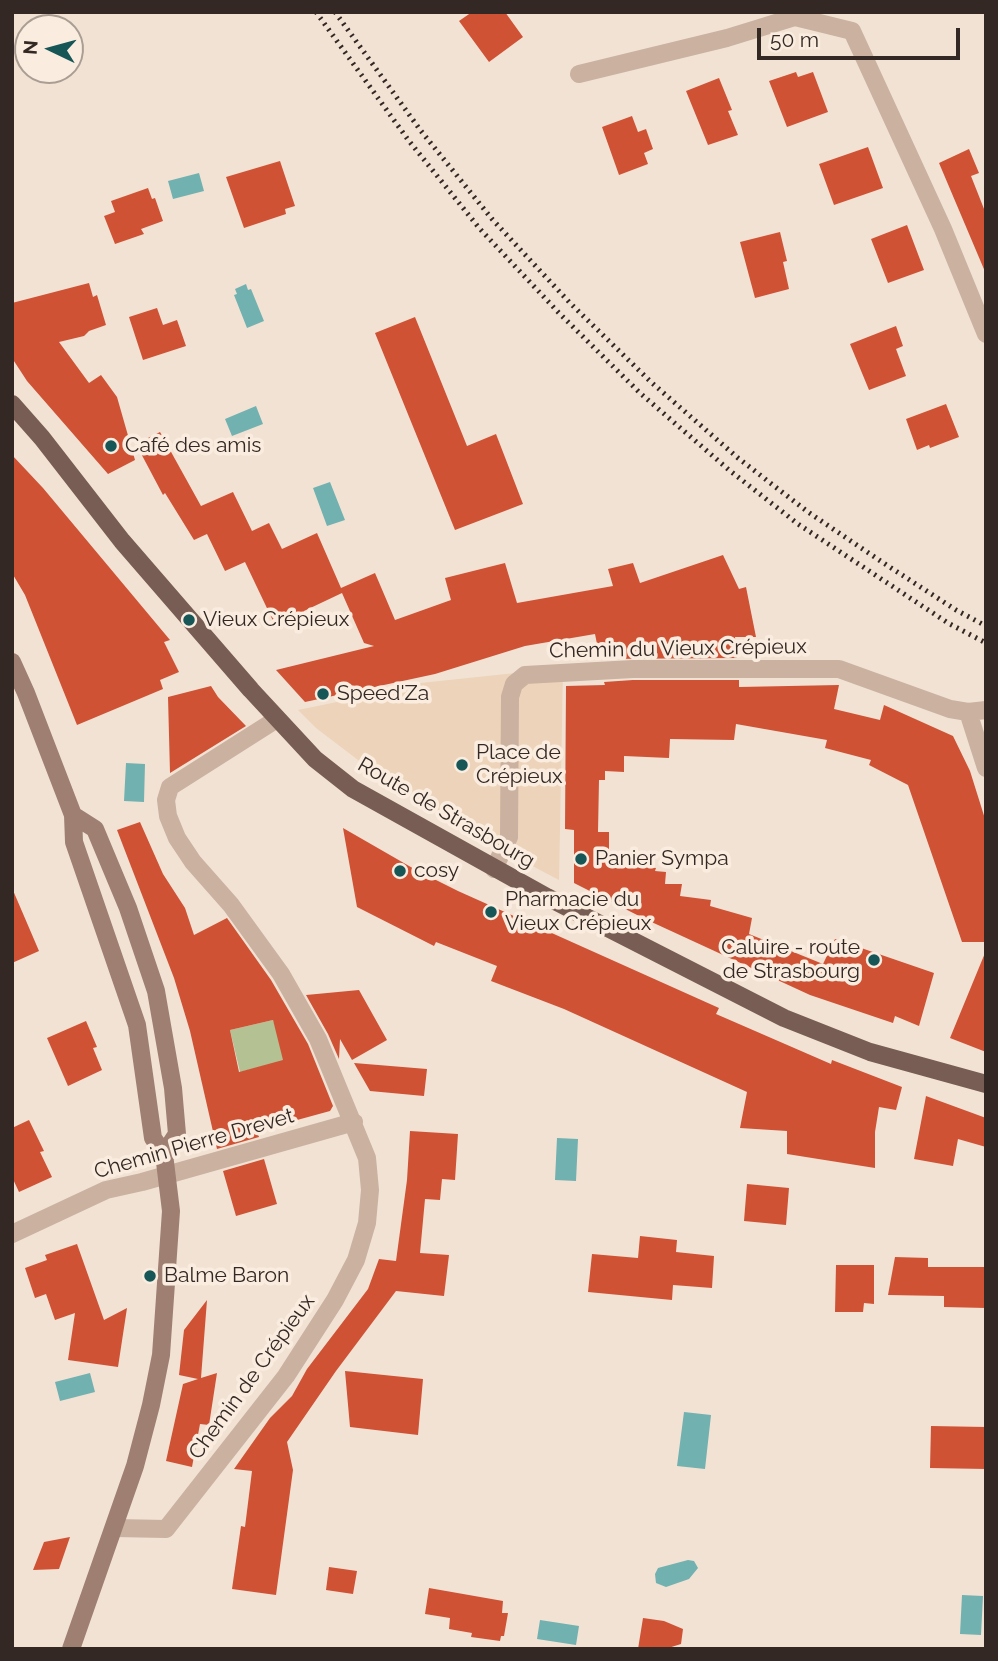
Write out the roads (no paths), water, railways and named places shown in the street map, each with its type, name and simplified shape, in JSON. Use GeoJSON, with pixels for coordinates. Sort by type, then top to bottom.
{"type":"FeatureCollection","features":[{"type":"Feature","properties":{"kind":"main road","name":"Route de Strasbourg"},"geometry":{"type":"LineString","coordinates":[[12,404],[42,438],[122,541],[277,719],[315,759],[353,789],[494,869],[784,1018],[870,1052],[986,1084]]}},
{"type":"Feature","properties":{"kind":"street"},"geometry":{"type":"LineString","coordinates":[[579,74],[727,38],[793,15],[852,30],[943,229],[986,334]]}},
{"type":"Feature","properties":{"kind":"street"},"geometry":{"type":"LineString","coordinates":[[12,662],[73,815],[74,842],[137,1025],[153,1139],[164,1154],[171,1211],[161,1355],[139,1455],[71,1649]]}},
{"type":"Feature","properties":{"kind":"street","name":"Chemin du Vieux Crépieux"},"geometry":{"type":"LineString","coordinates":[[494,869],[509,837],[510,697],[514,684],[525,675],[633,669],[839,669],[950,709],[977,711]]}},
{"type":"Feature","properties":{"kind":"street"},"geometry":{"type":"LineString","coordinates":[[977,711],[986,768]]}},
{"type":"Feature","properties":{"kind":"street","name":"Chemin de Crépieux"},"geometry":{"type":"LineString","coordinates":[[115,1528],[166,1529],[286,1376],[335,1300],[356,1260],[368,1212],[370,1190],[367,1158],[318,1039],[281,974],[231,905],[193,862],[177,838],[168,816],[166,800],[170,787],[277,719]]}},
{"type":"Feature","properties":{"kind":"street"},"geometry":{"type":"LineString","coordinates":[[73,815],[95,829],[128,908],[156,990],[173,1088],[177,1134],[164,1154]]}},
{"type":"Feature","properties":{"kind":"street","name":"Chemin Pierre Drevet"},"geometry":{"type":"LineString","coordinates":[[12,1234],[106,1190],[354,1122]]}},
{"type":"Feature","properties":{"kind":"water"},"geometry":{"type":"Polygon","coordinates":[[[199,173],[204,191],[173,199],[168,181],[199,173]]]}},
{"type":"Feature","properties":{"kind":"water"},"geometry":{"type":"Polygon","coordinates":[[[246,284],[248,290],[251,289],[264,321],[247,328],[234,295],[237,294],[235,289],[246,284]]]}},
{"type":"Feature","properties":{"kind":"water"},"geometry":{"type":"Polygon","coordinates":[[[256,406],[263,424],[232,436],[225,419],[256,406]]]}},
{"type":"Feature","properties":{"kind":"water"},"geometry":{"type":"Polygon","coordinates":[[[330,482],[345,520],[327,526],[313,488],[330,482]]]}},
{"type":"Feature","properties":{"kind":"water"},"geometry":{"type":"Polygon","coordinates":[[[126,763],[145,764],[144,802],[124,801],[126,763]]]}},
{"type":"Feature","properties":{"kind":"water"},"geometry":{"type":"Polygon","coordinates":[[[557,1138],[578,1139],[576,1181],[555,1180],[557,1138]]]}},
{"type":"Feature","properties":{"kind":"water"},"geometry":{"type":"Polygon","coordinates":[[[90,1373],[95,1392],[60,1401],[55,1382],[90,1373]]]}},
{"type":"Feature","properties":{"kind":"water"},"geometry":{"type":"Polygon","coordinates":[[[684,1412],[711,1415],[705,1469],[677,1466],[684,1412]]]}},
{"type":"Feature","properties":{"kind":"water"},"geometry":{"type":"Polygon","coordinates":[[[688,1560],[694,1561],[698,1568],[689,1579],[666,1587],[656,1583],[655,1574],[658,1568],[688,1560]]]}},
{"type":"Feature","properties":{"kind":"water"},"geometry":{"type":"Polygon","coordinates":[[[962,1595],[983,1596],[981,1635],[960,1634],[962,1595]]]}},
{"type":"Feature","properties":{"kind":"water"},"geometry":{"type":"Polygon","coordinates":[[[540,1620],[579,1626],[576,1645],[537,1639],[540,1620]]]}},
{"type":"Feature","properties":{"kind":"railway"},"geometry":{"type":"LineString","coordinates":[[316,12],[409,141],[480,229],[559,313],[640,393],[729,470],[798,524],[948,623],[986,643]]}},
{"type":"Feature","properties":{"kind":"railway"},"geometry":{"type":"LineString","coordinates":[[335,12],[421,131],[492,219],[570,303],[651,382],[738,458],[808,512],[956,610],[986,626]]}},
{"type":"Feature","properties":{"kind":"place","name":"Café des amis"},"geometry":{"type":"Point","coordinates":[111,446]}},
{"type":"Feature","properties":{"kind":"place","name":"Vieux Crépieux"},"geometry":{"type":"Point","coordinates":[189,620]}},
{"type":"Feature","properties":{"kind":"place","name":"Speed'Za"},"geometry":{"type":"Point","coordinates":[323,694]}},
{"type":"Feature","properties":{"kind":"place","name":"Place de Crépieux"},"geometry":{"type":"Point","coordinates":[462,765]}},
{"type":"Feature","properties":{"kind":"place","name":"Panier Sympa"},"geometry":{"type":"Point","coordinates":[581,859]}},
{"type":"Feature","properties":{"kind":"place","name":"cosy"},"geometry":{"type":"Point","coordinates":[400,871]}},
{"type":"Feature","properties":{"kind":"place","name":"Pharmacie du Vieux Crépieux"},"geometry":{"type":"Point","coordinates":[491,912]}},
{"type":"Feature","properties":{"kind":"place","name":"Caluire - route de Strasbourg"},"geometry":{"type":"Point","coordinates":[874,960]}},
{"type":"Feature","properties":{"kind":"place","name":"Balme Baron"},"geometry":{"type":"Point","coordinates":[150,1276]}}]}
